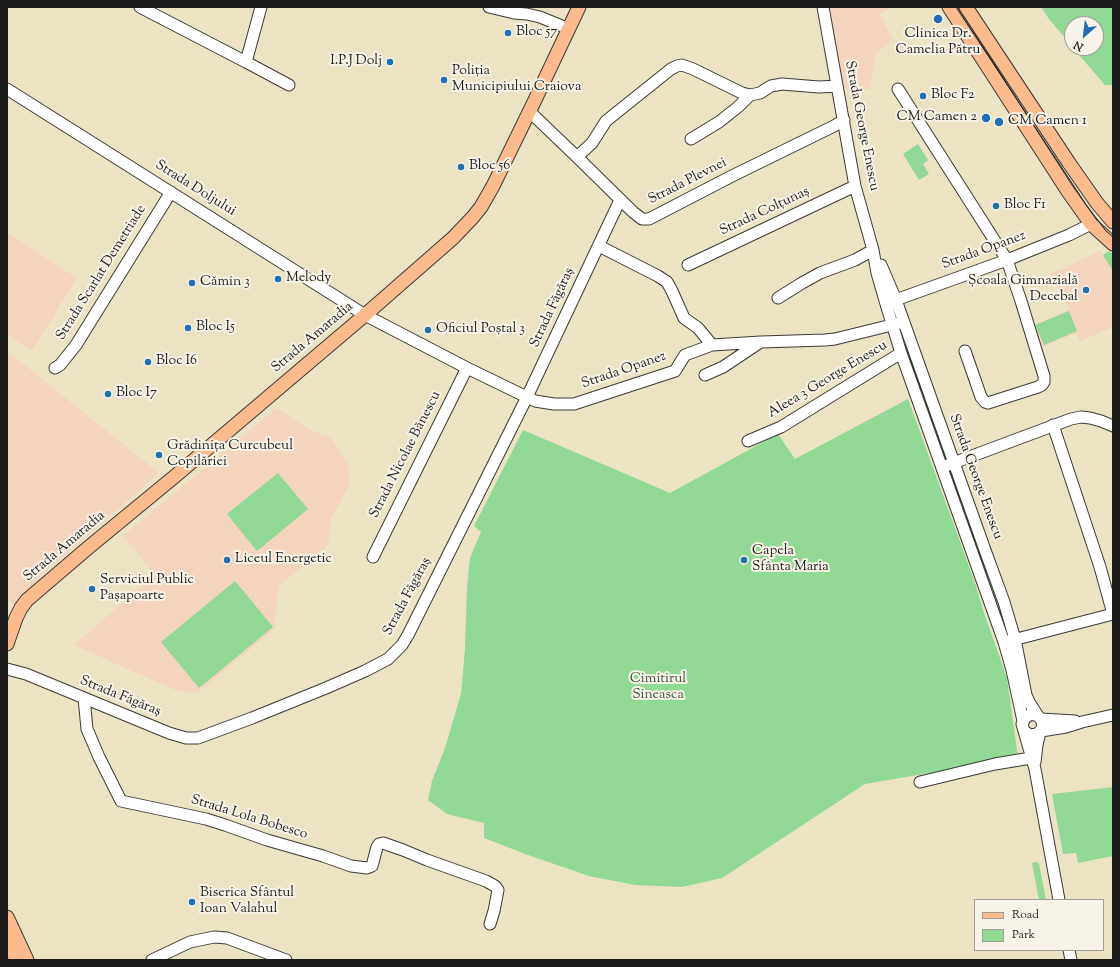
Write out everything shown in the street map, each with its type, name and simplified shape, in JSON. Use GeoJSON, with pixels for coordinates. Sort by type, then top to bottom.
{"type":"FeatureCollection","features":[{"type":"Feature","properties":{"kind":"main road","name":"Strada Amaradia"},"geometry":{"type":"LineString","coordinates":[[7,644],[16,618],[27,600],[366,315],[453,238],[473,217],[487,198],[579,7]]}},
{"type":"Feature","properties":{"kind":"main road"},"geometry":{"type":"LineString","coordinates":[[948,7],[1067,190],[1091,224],[1113,244]]}},
{"type":"Feature","properties":{"kind":"main road"},"geometry":{"type":"LineString","coordinates":[[966,7],[1069,163],[1097,203],[1113,222]]}},
{"type":"Feature","properties":{"kind":"main road"},"geometry":{"type":"LineString","coordinates":[[7,917],[27,960]]}},
{"type":"Feature","properties":{"kind":"main road"},"geometry":{"type":"LineString","coordinates":[[8,946],[16,960]]}},
{"type":"Feature","properties":{"kind":"street"},"geometry":{"type":"LineString","coordinates":[[140,7],[157,11],[289,85]]}},
{"type":"Feature","properties":{"kind":"street"},"geometry":{"type":"LineString","coordinates":[[246,62],[261,7]]}},
{"type":"Feature","properties":{"kind":"street"},"geometry":{"type":"LineString","coordinates":[[489,7],[540,17],[569,29]]}},
{"type":"Feature","properties":{"kind":"street","name":"Strada George Enescu"},"geometry":{"type":"LineString","coordinates":[[823,7],[855,186],[873,250],[877,273],[891,302],[904,322],[1004,602],[1012,670],[1023,726],[1033,763],[1059,899]]}},
{"type":"Feature","properties":{"kind":"street"},"geometry":{"type":"LineString","coordinates":[[577,157],[592,143],[606,121],[671,69],[682,64],[742,93],[750,94],[760,92],[771,86],[782,84],[819,87],[837,86]]}},
{"type":"Feature","properties":{"kind":"street","name":"Strada Doljului"},"geometry":{"type":"LineString","coordinates":[[7,89],[366,315]]}},
{"type":"Feature","properties":{"kind":"street"},"geometry":{"type":"LineString","coordinates":[[898,89],[1007,260],[1044,376],[1044,382],[1042,386],[988,403],[985,402],[981,397],[965,351]]}},
{"type":"Feature","properties":{"kind":"street"},"geometry":{"type":"LineString","coordinates":[[691,139],[719,122],[738,107],[750,94]]}},
{"type":"Feature","properties":{"kind":"street","name":"Strada Plevnei"},"geometry":{"type":"LineString","coordinates":[[529,111],[620,200],[642,219],[649,219],[844,120]]}},
{"type":"Feature","properties":{"kind":"street","name":"Strada Colțunaș"},"geometry":{"type":"LineString","coordinates":[[688,265],[855,186]]}},
{"type":"Feature","properties":{"kind":"street","name":"Strada Scarlat Demetriade"},"geometry":{"type":"LineString","coordinates":[[55,368],[60,365],[76,345],[171,192]]}},
{"type":"Feature","properties":{"kind":"street","name":"Strada Făgăraș"},"geometry":{"type":"LineString","coordinates":[[7,669],[26,674],[169,733],[186,738],[198,738],[326,688],[388,660],[402,645],[408,635],[527,397],[620,200]]}},
{"type":"Feature","properties":{"kind":"street","name":"Strada Opanez"},"geometry":{"type":"LineString","coordinates":[[891,302],[1007,260],[1091,224]]}},
{"type":"Feature","properties":{"kind":"street"},"geometry":{"type":"LineString","coordinates":[[599,246],[667,282],[684,318],[698,328],[712,345]]}},
{"type":"Feature","properties":{"kind":"street"},"geometry":{"type":"LineString","coordinates":[[778,298],[820,273],[855,260],[873,250]]}},
{"type":"Feature","properties":{"kind":"street","name":"Strada George Enescu"},"geometry":{"type":"LineString","coordinates":[[891,302],[892,326],[901,353],[942,467],[1009,640],[1026,695],[1039,717]]}},
{"type":"Feature","properties":{"kind":"street","name":"Strada Opanez"},"geometry":{"type":"LineString","coordinates":[[366,315],[534,401],[554,404],[574,404],[675,372],[685,355],[712,345],[830,339],[892,326],[904,322]]}},
{"type":"Feature","properties":{"kind":"street"},"geometry":{"type":"LineString","coordinates":[[705,375],[724,367],[761,342]]}},
{"type":"Feature","properties":{"kind":"street","name":"Aleea 3 George Enescu"},"geometry":{"type":"LineString","coordinates":[[748,440],[781,427],[901,353]]}},
{"type":"Feature","properties":{"kind":"street","name":"Strada Nicolae Bănescu"},"geometry":{"type":"LineString","coordinates":[[373,557],[467,368]]}},
{"type":"Feature","properties":{"kind":"street"},"geometry":{"type":"LineString","coordinates":[[942,467],[1071,419],[1081,417],[1090,418],[1101,420],[1113,426]]}},
{"type":"Feature","properties":{"kind":"street"},"geometry":{"type":"LineString","coordinates":[[1009,640],[1113,614],[1100,567],[1053,425]]}},
{"type":"Feature","properties":{"kind":"street","name":"Strada Lola Bobesco"},"geometry":{"type":"LineString","coordinates":[[84,698],[87,729],[99,758],[121,800],[206,819],[350,866],[367,868],[372,866],[379,844],[383,843],[486,881],[495,886],[498,890],[490,924]]}},
{"type":"Feature","properties":{"kind":"street"},"geometry":{"type":"LineString","coordinates":[[1082,722],[1039,717],[1035,715],[1028,716],[1023,726],[1030,735],[1034,735],[1041,731],[1066,727],[1113,715]]}},
{"type":"Feature","properties":{"kind":"street"},"geometry":{"type":"LineString","coordinates":[[1039,717],[1043,725],[1041,731]]}},
{"type":"Feature","properties":{"kind":"street","name":"Strada George Enescu"},"geometry":{"type":"LineString","coordinates":[[1033,763],[1041,731]]}},
{"type":"Feature","properties":{"kind":"street"},"geometry":{"type":"LineString","coordinates":[[920,782],[995,764],[1033,763]]}},
{"type":"Feature","properties":{"kind":"street"},"geometry":{"type":"LineString","coordinates":[[152,960],[190,942],[214,937],[227,938],[286,960]]}},
{"type":"Feature","properties":{"kind":"shaded area"},"geometry":{"type":"Polygon","coordinates":[[[826,7],[891,7],[880,14],[893,40],[877,52],[869,90],[841,88],[826,7]]]}},
{"type":"Feature","properties":{"kind":"shaded area"},"geometry":{"type":"Polygon","coordinates":[[[7,232],[77,278],[32,351],[7,334],[7,232]]]}},
{"type":"Feature","properties":{"kind":"shaded area","name":"Școala Gimnazială Decebal"},"geometry":{"type":"Polygon","coordinates":[[[1100,251],[1113,271],[1113,327],[1080,341],[1076,333],[1040,348],[1032,327],[1067,310],[1068,306],[1050,274],[1100,251]]]}},
{"type":"Feature","properties":{"kind":"shaded area"},"geometry":{"type":"Polygon","coordinates":[[[7,351],[159,473],[39,578],[15,605],[7,600],[7,351]]]}},
{"type":"Feature","properties":{"kind":"shaded area","name":"Liceul Energetic"},"geometry":{"type":"Polygon","coordinates":[[[277,408],[312,431],[331,438],[348,462],[350,484],[331,519],[328,545],[279,586],[274,629],[204,688],[195,693],[175,690],[74,645],[155,575],[123,536],[277,408]]]}},
{"type":"Feature","properties":{"kind":"green space"},"geometry":{"type":"Polygon","coordinates":[[[1041,7],[1113,7],[1113,85],[1105,85],[1080,56],[1104,56],[1104,16],[1064,16],[1064,37],[1041,7]]]}},
{"type":"Feature","properties":{"kind":"green space"},"geometry":{"type":"Polygon","coordinates":[[[918,144],[928,160],[923,164],[929,174],[919,180],[903,154],[918,144]]]}},
{"type":"Feature","properties":{"kind":"green space"},"geometry":{"type":"Polygon","coordinates":[[[1109,251],[1113,254],[1113,271],[1103,255],[1109,251]]]}},
{"type":"Feature","properties":{"kind":"green space"},"geometry":{"type":"Polygon","coordinates":[[[1069,311],[1077,331],[1044,345],[1035,325],[1069,311]]]}},
{"type":"Feature","properties":{"kind":"green space","name":"Cimitirul Sineasca"},"geometry":{"type":"Polygon","coordinates":[[[908,399],[975,583],[1007,678],[1018,758],[865,784],[722,878],[682,887],[635,885],[589,876],[484,838],[484,823],[447,814],[428,800],[432,781],[445,748],[461,694],[470,558],[481,532],[474,526],[523,430],[670,493],[778,434],[795,459],[908,399]]]}},
{"type":"Feature","properties":{"kind":"green space"},"geometry":{"type":"Polygon","coordinates":[[[278,473],[308,509],[257,551],[227,514],[278,473]]]}},
{"type":"Feature","properties":{"kind":"green space"},"geometry":{"type":"Polygon","coordinates":[[[952,476],[973,530],[971,534],[951,479],[952,476]]]}},
{"type":"Feature","properties":{"kind":"green space"},"geometry":{"type":"Polygon","coordinates":[[[982,559],[1008,628],[1006,630],[1004,629],[979,560],[982,559]]]}},
{"type":"Feature","properties":{"kind":"green space"},"geometry":{"type":"Polygon","coordinates":[[[235,581],[273,627],[199,688],[161,642],[235,581]]]}},
{"type":"Feature","properties":{"kind":"green space"},"geometry":{"type":"Polygon","coordinates":[[[1113,787],[1113,856],[1078,863],[1076,853],[1063,854],[1052,794],[1113,787]]]}},
{"type":"Feature","properties":{"kind":"green space"},"geometry":{"type":"Polygon","coordinates":[[[1037,862],[1039,864],[1046,899],[1039,899],[1032,863],[1037,862]]]}},
{"type":"Feature","properties":{"kind":"tram line"},"geometry":{"type":"LineString","coordinates":[[956,7],[1087,206],[1106,231],[1113,237]]}},
{"type":"Feature","properties":{"kind":"place","name":"Clinica Dr. Camelia Pătru"},"geometry":{"type":"Point","coordinates":[938,19]}},
{"type":"Feature","properties":{"kind":"place","name":"Bloc 57"},"geometry":{"type":"Point","coordinates":[508,33]}},
{"type":"Feature","properties":{"kind":"place","name":"I.P.J Dolj"},"geometry":{"type":"Point","coordinates":[390,62]}},
{"type":"Feature","properties":{"kind":"place","name":"Poliția Municipiului Craiova"},"geometry":{"type":"Point","coordinates":[444,80]}},
{"type":"Feature","properties":{"kind":"place","name":"Bloc F2"},"geometry":{"type":"Point","coordinates":[923,96]}},
{"type":"Feature","properties":{"kind":"place","name":"CM Camen 2"},"geometry":{"type":"Point","coordinates":[986,118]}},
{"type":"Feature","properties":{"kind":"place","name":"CM Camen 1"},"geometry":{"type":"Point","coordinates":[999,122]}},
{"type":"Feature","properties":{"kind":"place","name":"Bloc 56"},"geometry":{"type":"Point","coordinates":[461,167]}},
{"type":"Feature","properties":{"kind":"place","name":"Bloc F1"},"geometry":{"type":"Point","coordinates":[996,206]}},
{"type":"Feature","properties":{"kind":"place","name":"Melody"},"geometry":{"type":"Point","coordinates":[278,279]}},
{"type":"Feature","properties":{"kind":"place","name":"Cămin 3"},"geometry":{"type":"Point","coordinates":[192,283]}},
{"type":"Feature","properties":{"kind":"place","name":"Școala Gimnazială Decebal"},"geometry":{"type":"Point","coordinates":[1086,290]}},
{"type":"Feature","properties":{"kind":"place","name":"Bloc I5"},"geometry":{"type":"Point","coordinates":[188,328]}},
{"type":"Feature","properties":{"kind":"place","name":"Oficiul Poștal 3"},"geometry":{"type":"Point","coordinates":[428,330]}},
{"type":"Feature","properties":{"kind":"place","name":"Bloc I6"},"geometry":{"type":"Point","coordinates":[148,362]}},
{"type":"Feature","properties":{"kind":"place","name":"Bloc I7"},"geometry":{"type":"Point","coordinates":[108,394]}},
{"type":"Feature","properties":{"kind":"place","name":"Grădinița Curcubeul Copilăriei"},"geometry":{"type":"Point","coordinates":[159,455]}},
{"type":"Feature","properties":{"kind":"place","name":"Liceul Energetic"},"geometry":{"type":"Point","coordinates":[227,560]}},
{"type":"Feature","properties":{"kind":"place","name":"Capela Sfânta Maria"},"geometry":{"type":"Point","coordinates":[744,560]}},
{"type":"Feature","properties":{"kind":"place","name":"Serviciul Public Pașapoarte"},"geometry":{"type":"Point","coordinates":[92,589]}},
{"type":"Feature","properties":{"kind":"place","name":"Biserica Sfântul Ioan Valahul"},"geometry":{"type":"Point","coordinates":[192,902]}}]}
